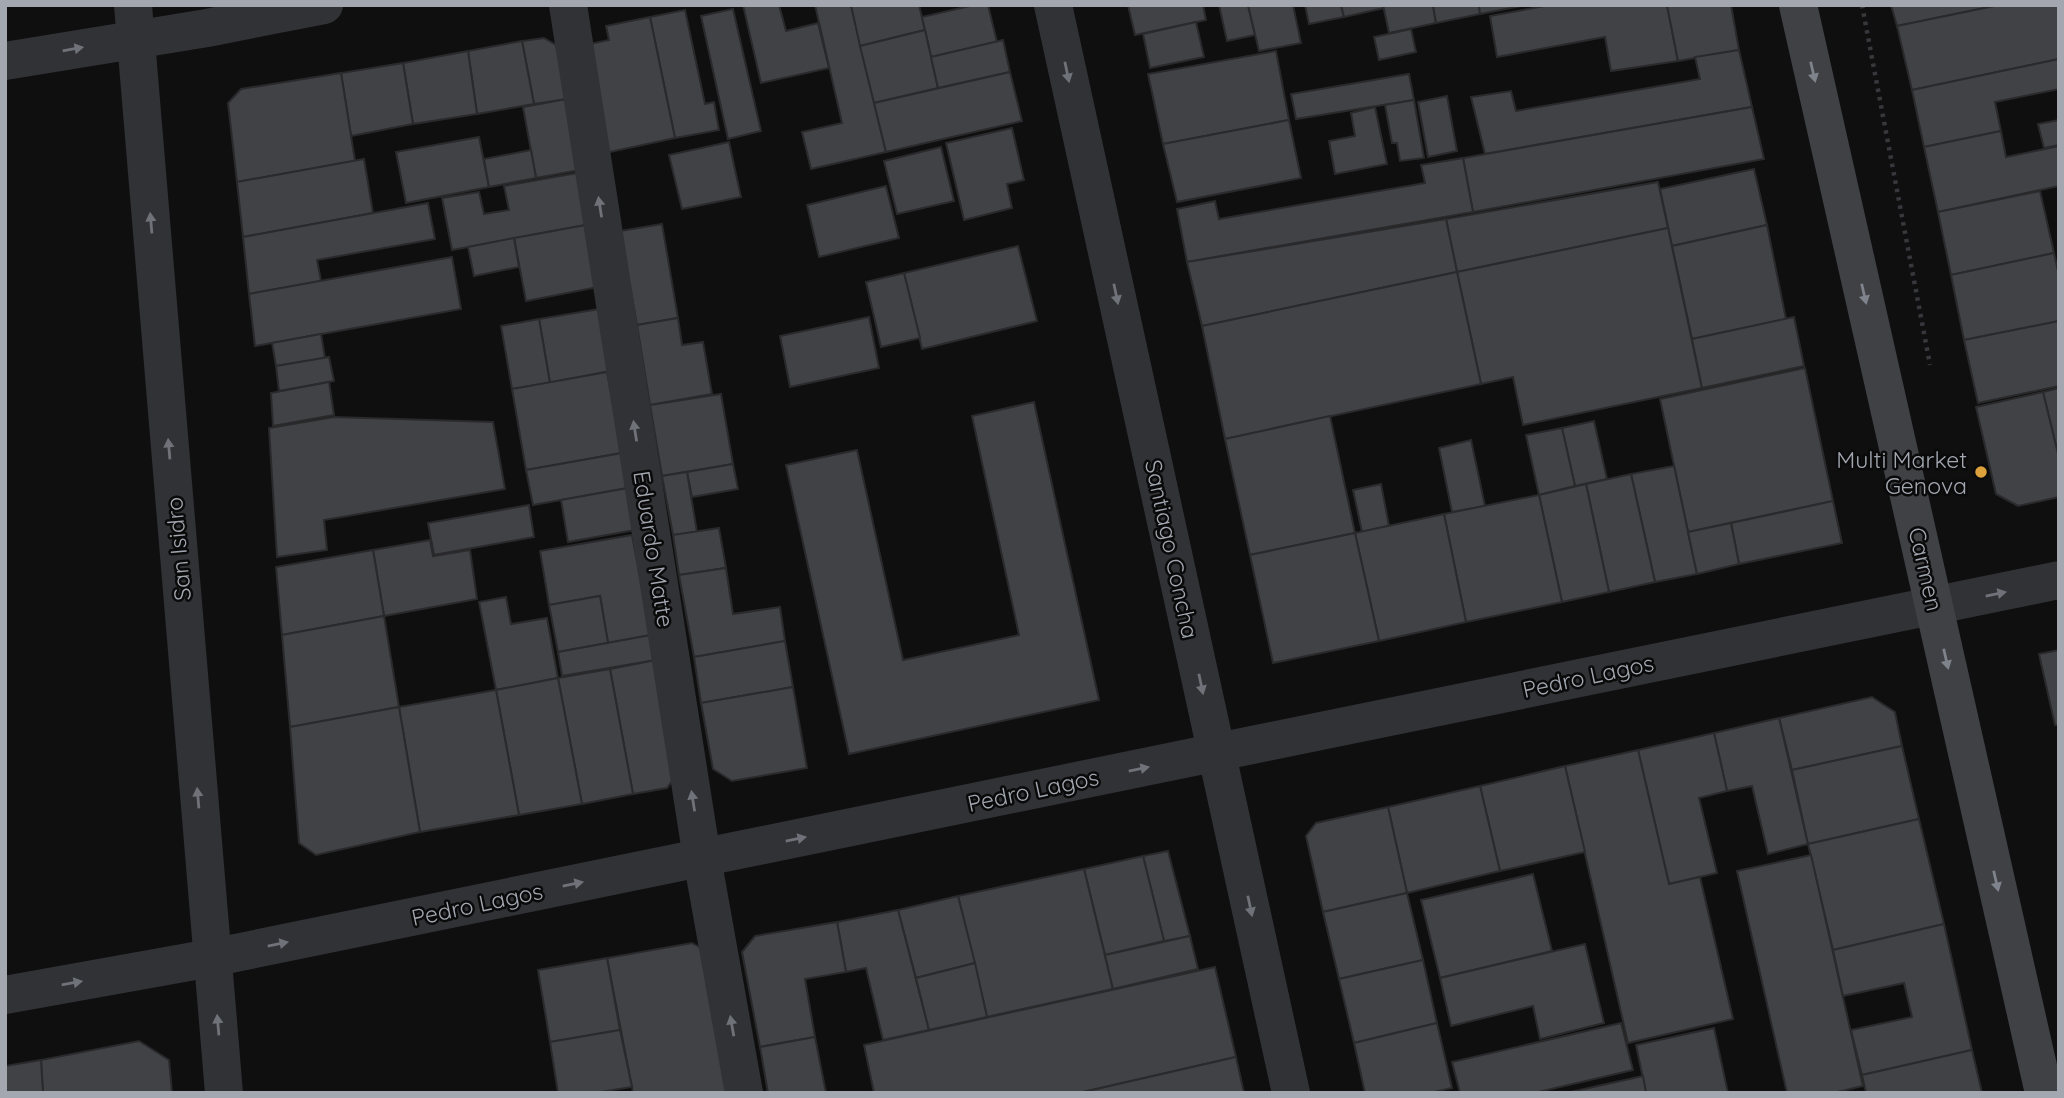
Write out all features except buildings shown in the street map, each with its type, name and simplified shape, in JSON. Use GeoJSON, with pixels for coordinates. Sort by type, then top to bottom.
{"type":"FeatureCollection","features":[{"type":"Feature","properties":{"kind":"main road","name":"Carmen"},"geometry":{"type":"LineString","coordinates":[[1798,5],[2044,1093]]}},
{"type":"Feature","properties":{"kind":"street"},"geometry":{"type":"LineString","coordinates":[[5,61],[134,22],[324,5]]}},
{"type":"Feature","properties":{"kind":"street","name":"Eduardo Matte"},"geometry":{"type":"LineString","coordinates":[[568,5],[702,858],[744,1093]]}},
{"type":"Feature","properties":{"kind":"street","name":"Santiago Concha"},"geometry":{"type":"LineString","coordinates":[[1053,5],[1291,1093]]}},
{"type":"Feature","properties":{"kind":"street","name":"San Isidro"},"geometry":{"type":"LineString","coordinates":[[134,22],[224,1093]]}},
{"type":"Feature","properties":{"kind":"street","name":"Pedro Lagos"},"geometry":{"type":"LineString","coordinates":[[5,995],[211,958],[2059,580]]}},
{"type":"Feature","properties":{"kind":"place","name":"Multi Market Genova"},"geometry":{"type":"Point","coordinates":[1981,472]}}]}
